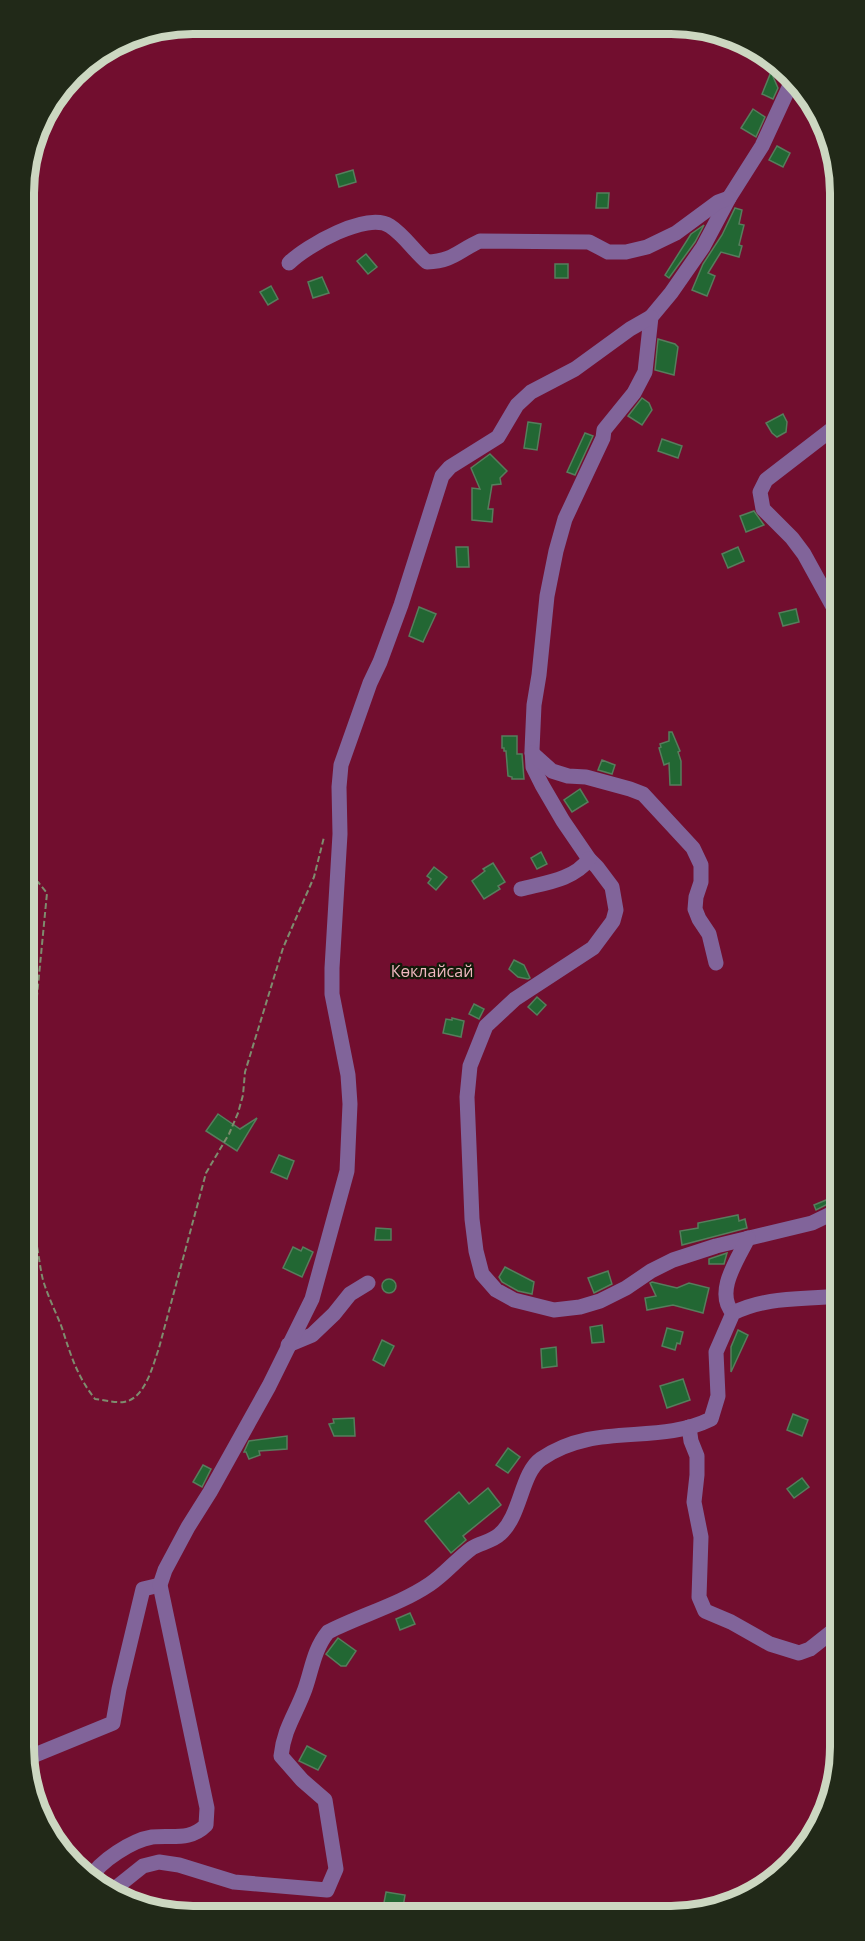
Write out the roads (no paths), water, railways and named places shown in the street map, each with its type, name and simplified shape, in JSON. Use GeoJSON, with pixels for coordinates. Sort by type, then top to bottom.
{"type":"FeatureCollection","features":[{"type":"Feature","properties":{"kind":"street"},"geometry":{"type":"LineString","coordinates":[[94,1871],[127,1846],[151,1837],[185,1836],[198,1833],[206,1825],[207,1808],[160,1585],[165,1570],[188,1527],[269,1386],[312,1299],[347,1171],[350,1104],[348,1075],[332,994],[341,765],[401,605],[442,476],[450,467],[498,437],[517,405],[531,392],[575,369],[630,329],[651,317],[703,247],[729,198],[762,146],[789,87]]}},
{"type":"Feature","properties":{"kind":"street"},"geometry":{"type":"LineString","coordinates":[[288,263],[299,253],[327,237],[374,222],[389,226],[427,262],[440,262],[455,257],[468,246],[480,241],[590,242],[609,252],[626,252],[647,247],[676,233],[718,202],[729,198]]}},
{"type":"Feature","properties":{"kind":"street"},"geometry":{"type":"LineString","coordinates":[[651,317],[645,372],[634,393],[604,430],[603,438],[565,519],[547,596],[534,705],[533,767],[563,821],[612,887],[616,910],[613,921],[593,948],[515,999],[486,1026],[470,1066],[467,1097],[472,1219],[476,1251],[482,1274],[496,1290],[514,1300],[554,1310],[580,1307],[600,1301],[674,1260],[716,1246],[812,1223],[830,1214]]}},
{"type":"Feature","properties":{"kind":"street"},"geometry":{"type":"LineString","coordinates":[[830,431],[766,480],[760,492],[763,509],[792,538],[804,554],[822,584],[830,603]]}},
{"type":"Feature","properties":{"kind":"street"},"geometry":{"type":"LineString","coordinates":[[532,753],[552,771],[568,776],[586,777],[643,794],[693,848],[701,865],[701,882],[695,909],[709,934],[716,963]]}},
{"type":"Feature","properties":{"kind":"street"},"geometry":{"type":"LineString","coordinates":[[521,889],[571,875],[583,867],[589,859]]}},
{"type":"Feature","properties":{"kind":"street"},"geometry":{"type":"LineString","coordinates":[[733,1313],[725,1298],[728,1282],[748,1238]]}},
{"type":"Feature","properties":{"kind":"street"},"geometry":{"type":"LineString","coordinates":[[288,1345],[312,1335],[334,1314],[350,1293],[368,1283]]}},
{"type":"Feature","properties":{"kind":"street"},"geometry":{"type":"LineString","coordinates":[[117,1887],[143,1866],[159,1862],[179,1865],[234,1882],[327,1890],[336,1869],[325,1800],[302,1780],[281,1756],[282,1738],[304,1691],[319,1643],[327,1632],[431,1584],[473,1548],[500,1535],[512,1519],[529,1475],[538,1460],[562,1447],[584,1439],[670,1431],[711,1419],[718,1396],[717,1352],[733,1313],[753,1304],[775,1300],[830,1297]]}},
{"type":"Feature","properties":{"kind":"street"},"geometry":{"type":"LineString","coordinates":[[689,1427],[691,1441],[698,1456],[694,1502],[701,1537],[699,1597],[705,1611],[731,1622],[770,1644],[799,1653],[810,1649],[830,1633]]}},
{"type":"Feature","properties":{"kind":"street"},"geometry":{"type":"LineString","coordinates":[[35,1755],[113,1723],[143,1589],[160,1585]]}},
{"type":"Feature","properties":{"kind":"park label","name":"Көклайсай"},"geometry":{"type":"Point","coordinates":[432,971]}}]}
